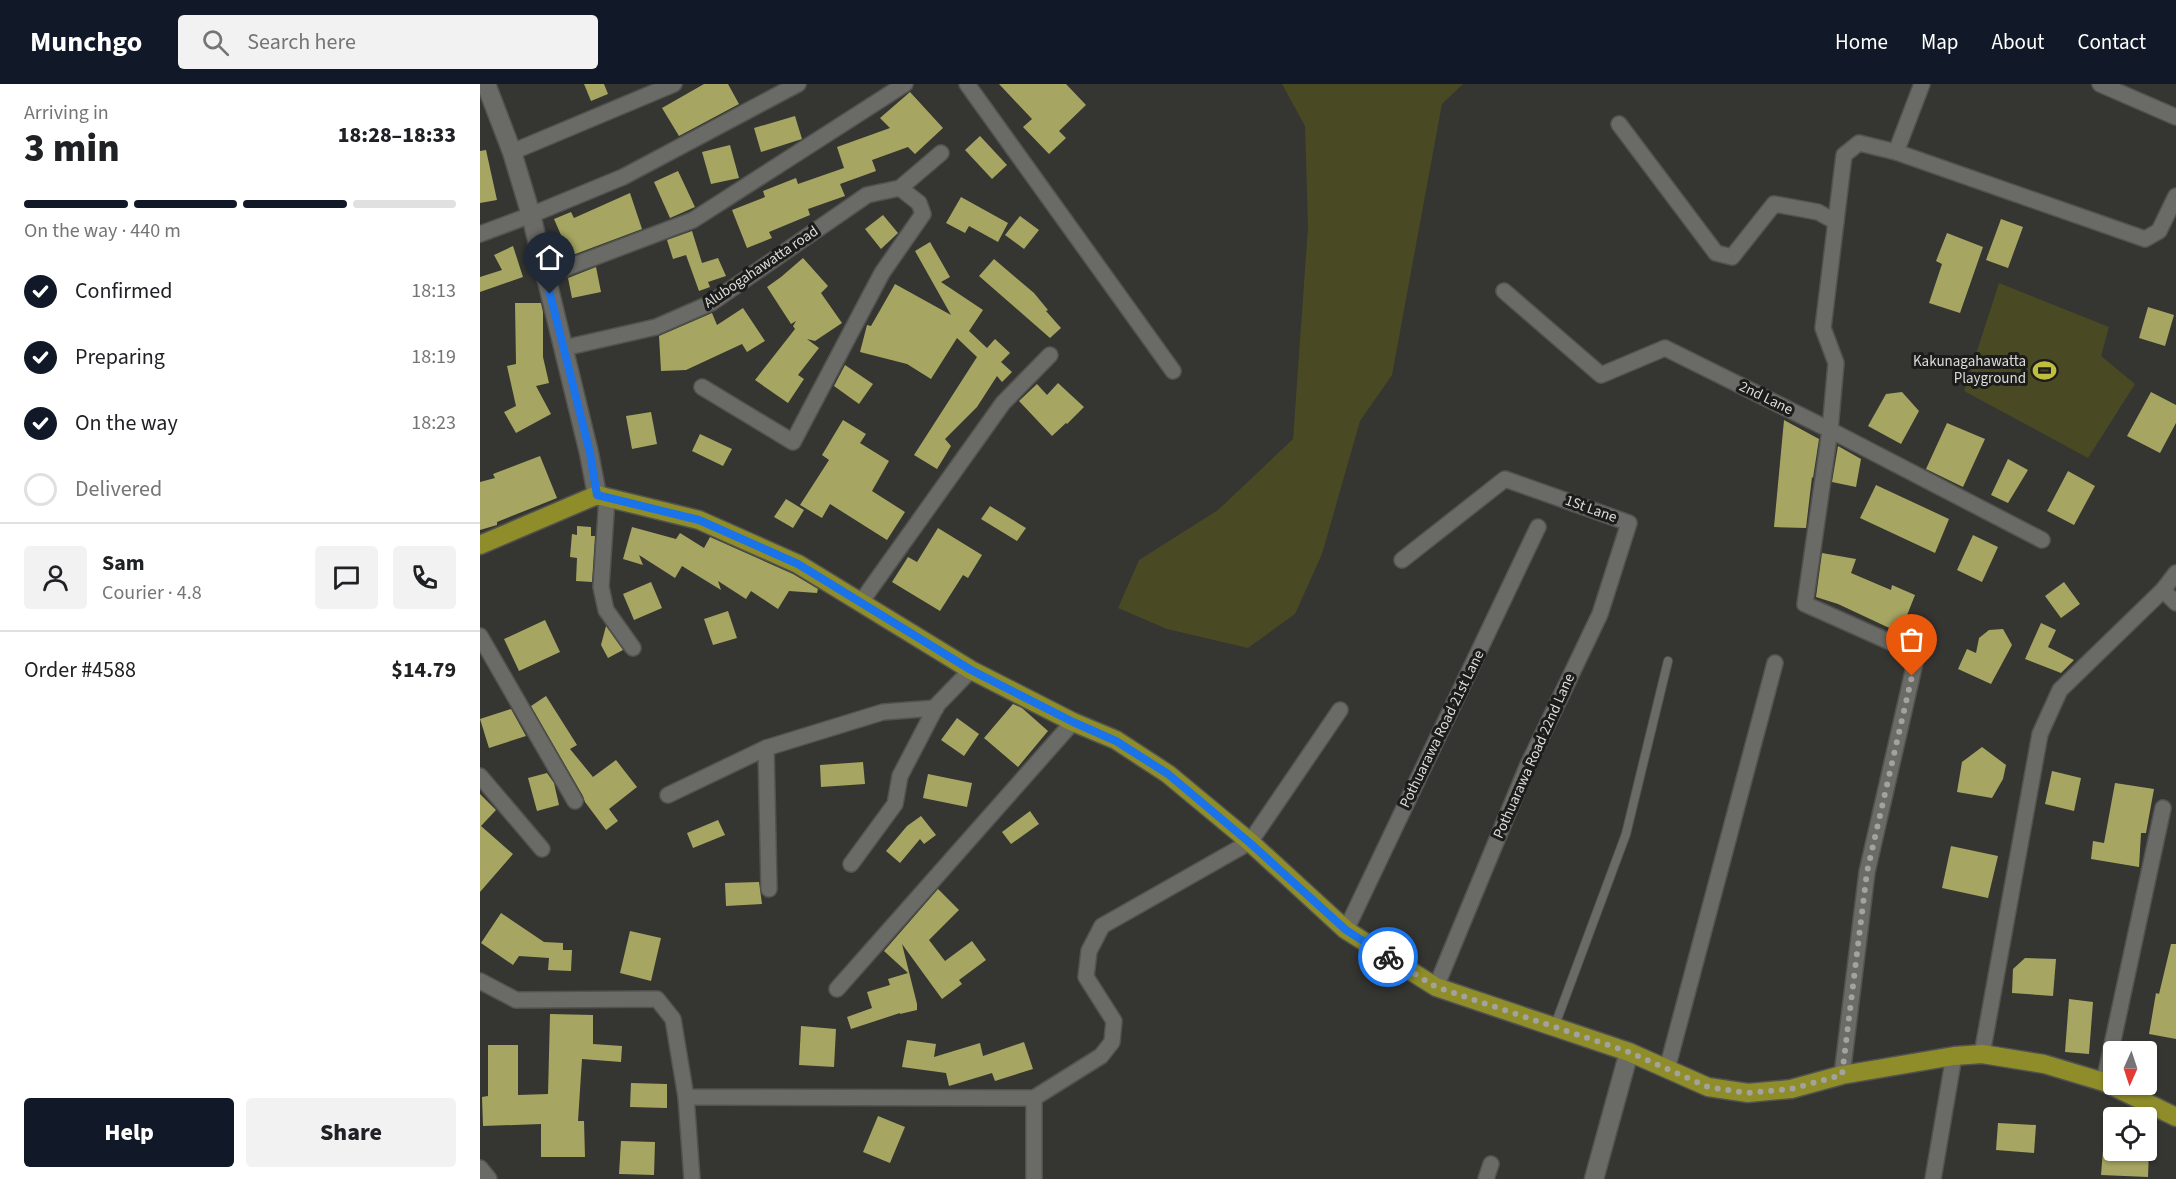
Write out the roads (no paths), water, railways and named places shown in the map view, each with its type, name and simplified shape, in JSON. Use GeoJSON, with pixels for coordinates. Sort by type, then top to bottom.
{"type":"FeatureCollection","features":[{"type":"Feature","properties":{"kind":"main road"},"geometry":{"type":"LineString","coordinates":[[480,545],[602,497],[699,520],[798,564],[971,670],[1073,722],[1116,741],[1168,774],[1250,843],[1346,930],[1436,987],[1555,1025],[1629,1052],[1708,1087],[1748,1093],[1791,1089],[1842,1075],[1953,1056],[1982,1054],[2044,1064],[2103,1082]]}},
{"type":"Feature","properties":{"kind":"main road"},"geometry":{"type":"LineString","coordinates":[[2131,1095],[2176,1117]]}},
{"type":"Feature","properties":{"kind":"street"},"geometry":{"type":"LineString","coordinates":[[486,84],[512,152],[531,215],[602,497],[601,587],[606,610],[633,648]]}},
{"type":"Feature","properties":{"kind":"street"},"geometry":{"type":"LineString","coordinates":[[480,234],[623,177],[798,84]]}},
{"type":"Feature","properties":{"kind":"street"},"geometry":{"type":"LineString","coordinates":[[545,276],[693,220],[905,84]]}},
{"type":"Feature","properties":{"kind":"street"},"geometry":{"type":"LineString","coordinates":[[967,84],[1173,371]]}},
{"type":"Feature","properties":{"kind":"street"},"geometry":{"type":"LineString","coordinates":[[1896,153],[1922,84]]}},
{"type":"Feature","properties":{"kind":"street"},"geometry":{"type":"LineString","coordinates":[[2100,84],[2176,117]]}},
{"type":"Feature","properties":{"kind":"street"},"geometry":{"type":"LineString","coordinates":[[512,152],[669,85]]}},
{"type":"Feature","properties":{"kind":"street"},"geometry":{"type":"LineString","coordinates":[[1619,124],[1716,253],[1732,257],[1774,204],[1818,212],[1836,222]]}},
{"type":"Feature","properties":{"kind":"street"},"geometry":{"type":"LineString","coordinates":[[1842,1075],[1867,872],[1917,654],[1805,604],[1830,430],[1836,363],[1823,328],[1844,155],[1859,143],[1896,153],[2145,239],[2159,231],[2176,196]]}},
{"type":"Feature","properties":{"kind":"street","name":"Alubogahawatta road"},"geometry":{"type":"LineString","coordinates":[[564,348],[656,327],[711,303],[867,195],[900,188],[941,153]]}},
{"type":"Feature","properties":{"kind":"street"},"geometry":{"type":"LineString","coordinates":[[702,387],[793,442],[882,273],[923,214],[919,203],[900,188]]}},
{"type":"Feature","properties":{"kind":"street","name":"2nd Lane"},"geometry":{"type":"LineString","coordinates":[[1504,291],[1601,375],[1665,348],[1830,430],[2042,540]]}},
{"type":"Feature","properties":{"kind":"street"},"geometry":{"type":"LineString","coordinates":[[861,602],[1003,403],[1050,355]]}},
{"type":"Feature","properties":{"kind":"street","name":"1St Lane"},"geometry":{"type":"LineString","coordinates":[[1402,560],[1505,479],[1629,523]]}},
{"type":"Feature","properties":{"kind":"street","name":"Pothuarawa Road 22nd Lane"},"geometry":{"type":"LineString","coordinates":[[1436,987],[1527,767],[1600,614],[1629,523]]}},
{"type":"Feature","properties":{"kind":"street","name":"Pothuarawa Road 21st Lane"},"geometry":{"type":"LineString","coordinates":[[1346,930],[1538,527]]}},
{"type":"Feature","properties":{"kind":"street"},"geometry":{"type":"LineString","coordinates":[[1982,1054],[2040,734],[2060,690],[2163,590],[2176,573]]}},
{"type":"Feature","properties":{"kind":"street"},"geometry":{"type":"LineString","coordinates":[[2163,590],[2176,603]]}},
{"type":"Feature","properties":{"kind":"street"},"geometry":{"type":"LineString","coordinates":[[480,636],[575,801]]}},
{"type":"Feature","properties":{"kind":"street"},"geometry":{"type":"LineString","coordinates":[[1667,1069],[1775,663]]}},
{"type":"Feature","properties":{"kind":"street"},"geometry":{"type":"LineString","coordinates":[[851,864],[895,804],[900,776],[936,708],[971,670]]}},
{"type":"Feature","properties":{"kind":"street"},"geometry":{"type":"LineString","coordinates":[[668,795],[766,748],[883,712],[936,708]]}},
{"type":"Feature","properties":{"kind":"street"},"geometry":{"type":"LineString","coordinates":[[686,1097],[1034,1098],[1101,1056],[1112,1042],[1114,1021],[1086,977],[1089,951],[1102,927],[1250,843],[1340,710]]}},
{"type":"Feature","properties":{"kind":"street"},"geometry":{"type":"LineString","coordinates":[[837,989],[1073,722]]}},
{"type":"Feature","properties":{"kind":"street"},"geometry":{"type":"LineString","coordinates":[[766,748],[769,889]]}},
{"type":"Feature","properties":{"kind":"street"},"geometry":{"type":"LineString","coordinates":[[480,776],[542,849]]}},
{"type":"Feature","properties":{"kind":"street"},"geometry":{"type":"LineString","coordinates":[[2113,1041],[2163,808]]}},
{"type":"Feature","properties":{"kind":"street"},"geometry":{"type":"LineString","coordinates":[[480,981],[516,1000],[657,999],[673,1019],[686,1097],[692,1179]]}},
{"type":"Feature","properties":{"kind":"street"},"geometry":{"type":"LineString","coordinates":[[1594,1179],[1629,1052]]}},
{"type":"Feature","properties":{"kind":"street"},"geometry":{"type":"LineString","coordinates":[[1933,1179],[1953,1056]]}},
{"type":"Feature","properties":{"kind":"street"},"geometry":{"type":"LineString","coordinates":[[1034,1098],[1034,1179]]}},
{"type":"Feature","properties":{"kind":"street"},"geometry":{"type":"LineString","coordinates":[[1486,1179],[1491,1164]]}},
{"type":"Feature","properties":{"kind":"street"},"geometry":{"type":"LineString","coordinates":[[480,1168],[489,1179]]}},
{"type":"Feature","properties":{"kind":"lane"},"geometry":{"type":"LineString","coordinates":[[1555,1025],[1626,834],[1668,661]]}},
{"type":"Feature","properties":{"kind":"place","name":"Kakunagahawatta Playground"},"geometry":{"type":"Point","coordinates":[2044,370]}}]}
